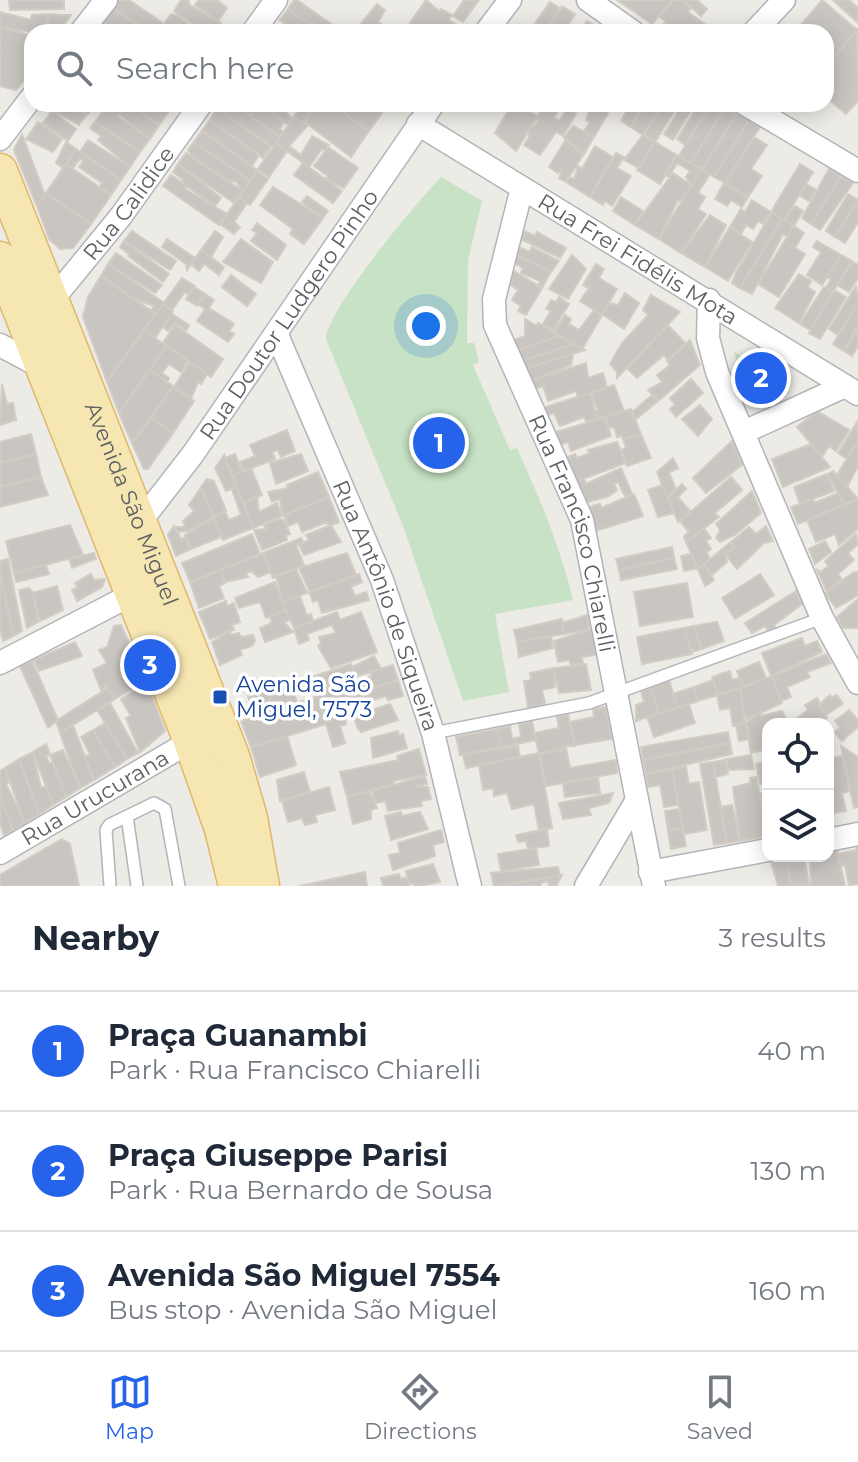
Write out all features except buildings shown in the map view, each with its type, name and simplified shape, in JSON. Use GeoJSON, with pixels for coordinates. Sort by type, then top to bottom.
{"type":"FeatureCollection","features":[{"type":"Feature","properties":{"kind":"main road","name":"Avenida São Miguel"},"geometry":{"type":"LineString","coordinates":[[0,171],[232,756],[250,818],[262,886]]}},
{"type":"Feature","properties":{"kind":"main road","name":"Avenida São Miguel"},"geometry":{"type":"LineString","coordinates":[[0,259],[191,741],[222,829],[236,886]]}},
{"type":"Feature","properties":{"kind":"street"},"geometry":{"type":"LineString","coordinates":[[87,24],[106,0]]}},
{"type":"Feature","properties":{"kind":"street"},"geometry":{"type":"LineString","coordinates":[[259,24],[276,0]]}},
{"type":"Feature","properties":{"kind":"street"},"geometry":{"type":"LineString","coordinates":[[492,24],[510,0]]}},
{"type":"Feature","properties":{"kind":"street"},"geometry":{"type":"LineString","coordinates":[[588,0],[622,24]]}},
{"type":"Feature","properties":{"kind":"street"},"geometry":{"type":"LineString","coordinates":[[762,24],[784,0]]}},
{"type":"Feature","properties":{"kind":"street"},"geometry":{"type":"LineString","coordinates":[[0,139],[24,108]]}},
{"type":"Feature","properties":{"kind":"street","name":"Rua Calidice"},"geometry":{"type":"LineString","coordinates":[[53,299],[121,216],[195,112]]}},
{"type":"Feature","properties":{"kind":"street","name":"Rua Doutor Ludgero Pinho"},"geometry":{"type":"LineString","coordinates":[[141,521],[193,454],[277,335],[427,112]]}},
{"type":"Feature","properties":{"kind":"street"},"geometry":{"type":"LineString","coordinates":[[758,112],[858,171]]}},
{"type":"Feature","properties":{"kind":"street","name":"Rua Frei Fidélis Mota"},"geometry":{"type":"LineString","coordinates":[[418,124],[852,390]]}},
{"type":"Feature","properties":{"kind":"street","name":"Rua Francisco Chiarelli"},"geometry":{"type":"LineString","coordinates":[[522,188],[494,299],[495,325],[582,520],[652,879]]}},
{"type":"Feature","properties":{"kind":"street"},"geometry":{"type":"LineString","coordinates":[[709,300],[708,338],[717,372],[822,618],[858,683]]}},
{"type":"Feature","properties":{"kind":"street","name":"Rua Antônio de Siqueira"},"geometry":{"type":"LineString","coordinates":[[277,335],[382,580],[433,733],[470,886]]}},
{"type":"Feature","properties":{"kind":"street"},"geometry":{"type":"LineString","coordinates":[[0,345],[43,368]]}},
{"type":"Feature","properties":{"kind":"street"},"geometry":{"type":"LineString","coordinates":[[744,432],[852,390]]}},
{"type":"Feature","properties":{"kind":"street"},"geometry":{"type":"LineString","coordinates":[[0,663],[131,595]]}},
{"type":"Feature","properties":{"kind":"street","name":"Rua Urucurana"},"geometry":{"type":"LineString","coordinates":[[0,853],[191,741]]}},
{"type":"Feature","properties":{"kind":"street"},"geometry":{"type":"LineString","coordinates":[[586,886],[637,800]]}},
{"type":"Feature","properties":{"kind":"street"},"geometry":{"type":"LineString","coordinates":[[834,839],[858,834]]}},
{"type":"Feature","properties":{"kind":"street"},"geometry":{"type":"LineString","coordinates":[[652,879],[762,852]]}},
{"type":"Feature","properties":{"kind":"lane"},"geometry":{"type":"LineString","coordinates":[[433,733],[589,703],[616,690],[822,618]]}},
{"type":"Feature","properties":{"kind":"lane"},"geometry":{"type":"LineString","coordinates":[[110,886],[106,830],[154,803],[165,809],[179,886]]}},
{"type":"Feature","properties":{"kind":"lane"},"geometry":{"type":"LineString","coordinates":[[127,816],[137,886]]}},
{"type":"Feature","properties":{"kind":"green space"},"geometry":{"type":"Polygon","coordinates":[[[441,177],[482,201],[468,260],[467,343],[474,343],[479,362],[473,365],[510,450],[517,448],[541,504],[573,600],[495,614],[509,692],[463,701],[403,526],[326,339],[330,324],[356,281],[441,177]]]}},
{"type":"Feature","properties":{"kind":"green space"},"geometry":{"type":"Polygon","coordinates":[[[733,351],[788,384],[752,396],[733,351]]]}},
{"type":"Feature","properties":{"kind":"place","name":"Praça Giuseppe Parisi"},"geometry":{"type":"Point","coordinates":[761,378]}},
{"type":"Feature","properties":{"kind":"place","name":"Praça Guanambi"},"geometry":{"type":"Point","coordinates":[439,443]}},
{"type":"Feature","properties":{"kind":"place","name":"Avenida São Miguel 7554"},"geometry":{"type":"Point","coordinates":[150,665]}},
{"type":"Feature","properties":{"kind":"place","name":"Avenida São Miguel, 7573"},"geometry":{"type":"Point","coordinates":[220,697]}}]}
